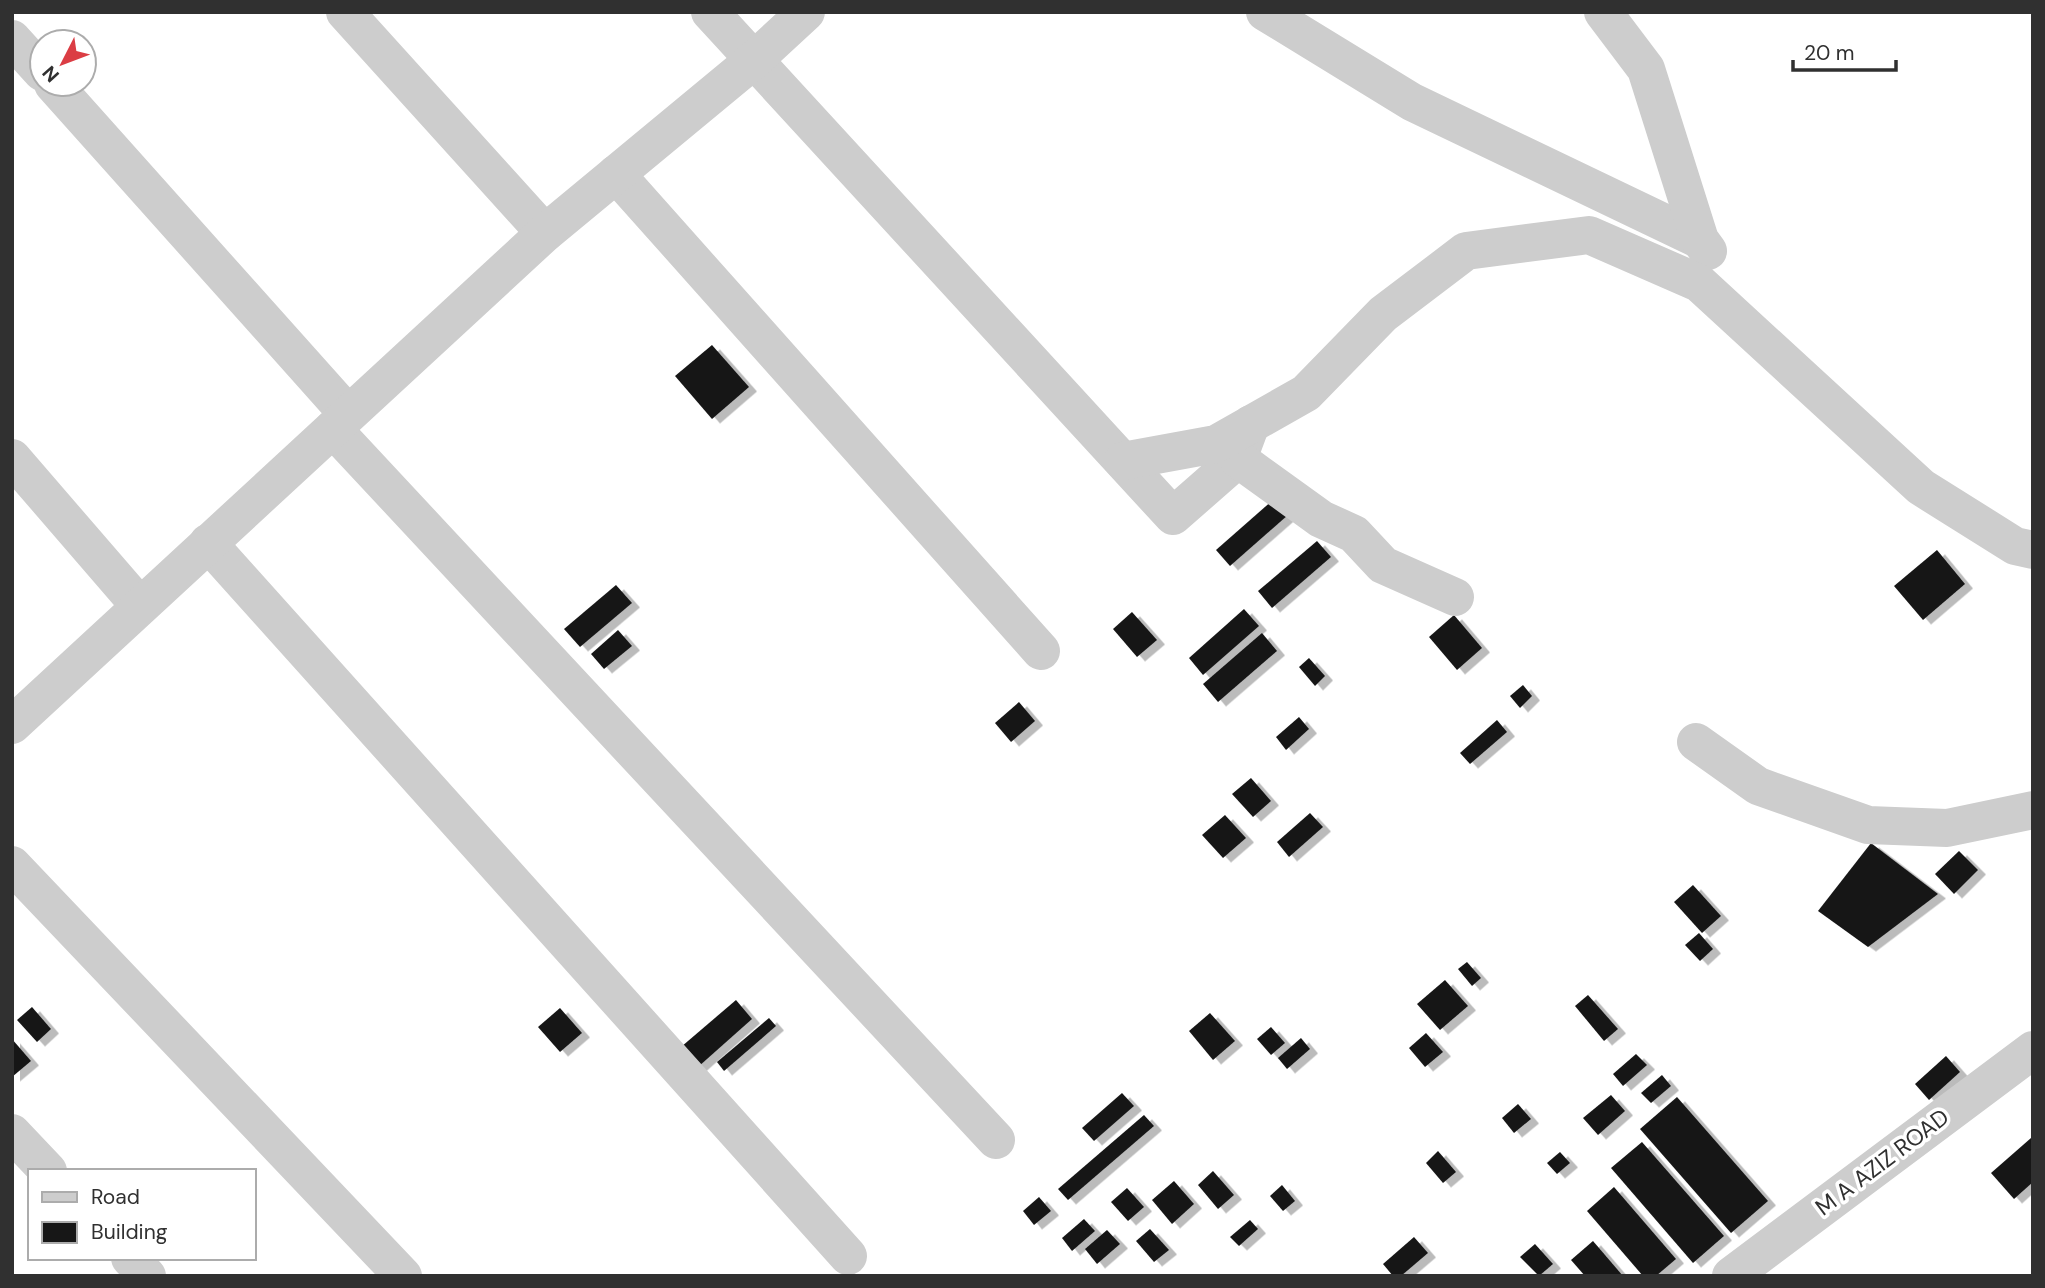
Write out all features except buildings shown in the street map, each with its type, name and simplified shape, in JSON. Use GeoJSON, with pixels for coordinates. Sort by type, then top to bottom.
{"type":"FeatureCollection","features":[{"type":"Feature","properties":{"kind":"street"},"geometry":{"type":"LineString","coordinates":[[345,12],[545,233]]}},
{"type":"Feature","properties":{"kind":"street"},"geometry":{"type":"LineString","coordinates":[[710,12],[1173,516],[1244,442],[1306,393],[1384,314],[1466,251],[1590,235],[1699,283],[1921,487],[2015,546],[2033,551]]}},
{"type":"Feature","properties":{"kind":"street"},"geometry":{"type":"LineString","coordinates":[[12,724],[545,233],[754,60],[806,12]]}},
{"type":"Feature","properties":{"kind":"street"},"geometry":{"type":"LineString","coordinates":[[1265,12],[1412,102],[1700,240]]}},
{"type":"Feature","properties":{"kind":"street"},"geometry":{"type":"LineString","coordinates":[[1603,12],[1646,69],[1700,240],[1767,345]]}},
{"type":"Feature","properties":{"kind":"street"},"geometry":{"type":"LineString","coordinates":[[12,39],[28,57]]}},
{"type":"Feature","properties":{"kind":"street"},"geometry":{"type":"LineString","coordinates":[[65,98],[340,421],[996,1140]]}},
{"type":"Feature","properties":{"kind":"street"},"geometry":{"type":"LineString","coordinates":[[616,174],[1041,651]]}},
{"type":"Feature","properties":{"kind":"street"},"geometry":{"type":"LineString","coordinates":[[1123,461],[1216,444],[1244,442],[1321,519],[1354,534],[1383,565],[1455,597]]}},
{"type":"Feature","properties":{"kind":"street"},"geometry":{"type":"LineString","coordinates":[[12,458],[139,605]]}},
{"type":"Feature","properties":{"kind":"street"},"geometry":{"type":"LineString","coordinates":[[208,543],[848,1256]]}},
{"type":"Feature","properties":{"kind":"street"},"geometry":{"type":"LineString","coordinates":[[1696,742],[1758,786],[1868,825],[1947,828],[2033,810]]}},
{"type":"Feature","properties":{"kind":"street"},"geometry":{"type":"LineString","coordinates":[[12,866],[403,1276]]}},
{"type":"Feature","properties":{"kind":"street","name":"M A AZIZ ROAD"},"geometry":{"type":"LineString","coordinates":[[1731,1276],[2033,1050]]}},
{"type":"Feature","properties":{"kind":"street"},"geometry":{"type":"LineString","coordinates":[[12,1133],[46,1169]]}},
{"type":"Feature","properties":{"kind":"street"},"geometry":{"type":"LineString","coordinates":[[132,1260],[147,1276]]}}]}
